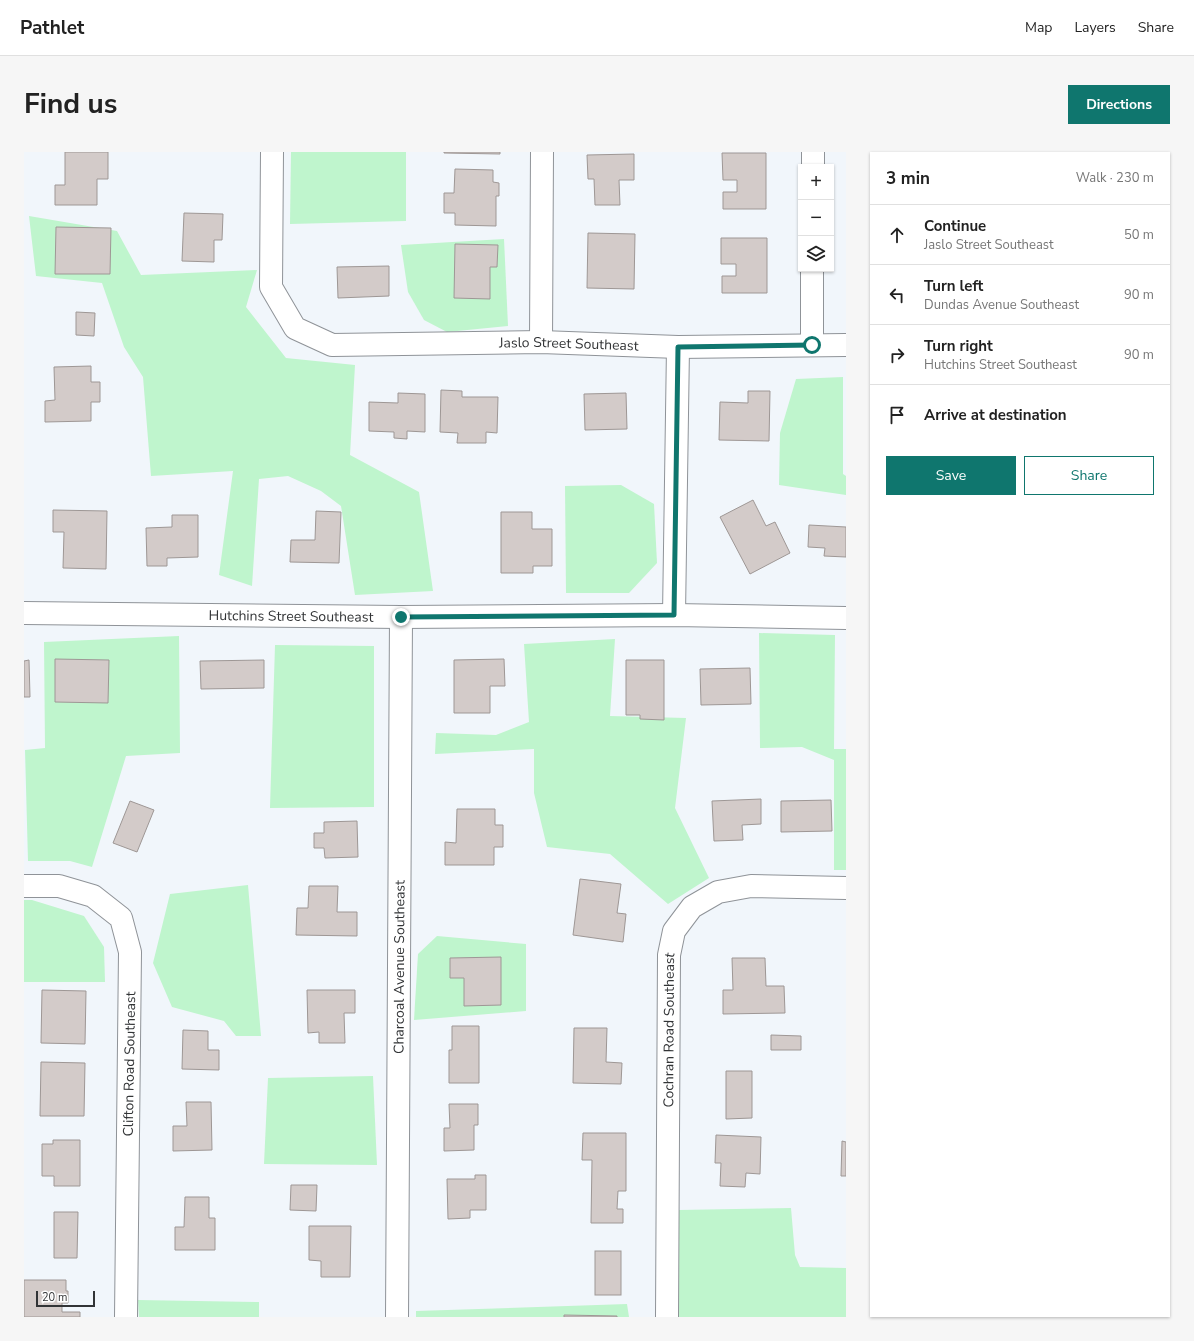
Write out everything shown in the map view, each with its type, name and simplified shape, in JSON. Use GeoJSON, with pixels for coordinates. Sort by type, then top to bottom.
{"type":"FeatureCollection","features":[{"type":"Feature","properties":{"kind":"street","name":"Jaslo Street Southeast"},"geometry":{"type":"LineString","coordinates":[[272,152],[271,287],[295,328],[332,345],[541,342],[678,347],[846,345]]}},
{"type":"Feature","properties":{"kind":"street"},"geometry":{"type":"LineString","coordinates":[[541,342],[542,152]]}},
{"type":"Feature","properties":{"kind":"street"},"geometry":{"type":"LineString","coordinates":[[813,152],[813,164]]}},
{"type":"Feature","properties":{"kind":"street"},"geometry":{"type":"LineString","coordinates":[[812,272],[812,345]]}},
{"type":"Feature","properties":{"kind":"street"},"geometry":{"type":"LineString","coordinates":[[674,615],[678,347]]}},
{"type":"Feature","properties":{"kind":"street","name":"Hutchins Street Southeast"},"geometry":{"type":"LineString","coordinates":[[24,613],[401,617],[674,615],[846,618]]}},
{"type":"Feature","properties":{"kind":"street","name":"Charcoal Avenue Southeast"},"geometry":{"type":"LineString","coordinates":[[397,1317],[401,617]]}},
{"type":"Feature","properties":{"kind":"street","name":"Clifton Road Southeast"},"geometry":{"type":"LineString","coordinates":[[24,886],[59,886],[93,896],[121,918],[130,952],[126,1317]]}},
{"type":"Feature","properties":{"kind":"street","name":"Cochran Road Southeast"},"geometry":{"type":"LineString","coordinates":[[667,1317],[669,955],[674,931],[692,907],[718,892],[751,886],[846,888]]}},
{"type":"Feature","properties":{"kind":"green space"},"geometry":{"type":"Polygon","coordinates":[[[291,152],[406,152],[406,221],[290,224],[291,152]]]}},
{"type":"Feature","properties":{"kind":"green space"},"geometry":{"type":"Polygon","coordinates":[[[29,216],[117,231],[141,275],[257,270],[246,307],[286,358],[355,365],[350,455],[419,492],[433,591],[355,595],[341,506],[321,491],[288,476],[259,479],[252,586],[219,575],[233,471],[151,476],[143,377],[124,347],[102,283],[36,276],[29,216]]]}},
{"type":"Feature","properties":{"kind":"green space"},"geometry":{"type":"Polygon","coordinates":[[[504,239],[508,326],[447,332],[424,320],[408,292],[401,245],[504,239]]]}},
{"type":"Feature","properties":{"kind":"green space"},"geometry":{"type":"Polygon","coordinates":[[[843,377],[843,474],[846,476],[846,495],[779,485],[780,433],[796,379],[843,377]]]}},
{"type":"Feature","properties":{"kind":"green space"},"geometry":{"type":"Polygon","coordinates":[[[621,485],[654,504],[657,563],[629,593],[566,593],[565,486],[621,485]]]}},
{"type":"Feature","properties":{"kind":"green space"},"geometry":{"type":"Polygon","coordinates":[[[759,633],[835,635],[834,749],[846,749],[846,870],[834,870],[834,760],[802,747],[760,748],[759,633]]]}},
{"type":"Feature","properties":{"kind":"green space"},"geometry":{"type":"Polygon","coordinates":[[[179,636],[180,753],[126,756],[92,867],[70,861],[28,861],[25,750],[45,748],[44,642],[179,636]]]}},
{"type":"Feature","properties":{"kind":"green space"},"geometry":{"type":"Polygon","coordinates":[[[615,639],[610,716],[686,718],[675,808],[709,878],[668,904],[610,854],[547,847],[534,793],[534,749],[435,754],[436,733],[496,735],[529,722],[524,644],[615,639]]]}},
{"type":"Feature","properties":{"kind":"green space"},"geometry":{"type":"Polygon","coordinates":[[[275,645],[374,646],[374,807],[270,808],[275,645]]]}},
{"type":"Feature","properties":{"kind":"green space"},"geometry":{"type":"Polygon","coordinates":[[[248,885],[261,1036],[236,1036],[224,1021],[172,1007],[153,963],[170,894],[248,885]]]}},
{"type":"Feature","properties":{"kind":"green space"},"geometry":{"type":"Polygon","coordinates":[[[24,900],[32,900],[84,916],[104,947],[105,982],[24,982],[24,900]]]}},
{"type":"Feature","properties":{"kind":"green space"},"geometry":{"type":"Polygon","coordinates":[[[437,936],[526,944],[526,1011],[414,1020],[418,954],[437,936]]]}},
{"type":"Feature","properties":{"kind":"green space"},"geometry":{"type":"Polygon","coordinates":[[[373,1076],[377,1165],[264,1164],[268,1078],[373,1076]]]}},
{"type":"Feature","properties":{"kind":"green space"},"geometry":{"type":"Polygon","coordinates":[[[791,1208],[795,1255],[800,1267],[846,1268],[846,1317],[679,1317],[679,1210],[791,1208]]]}},
{"type":"Feature","properties":{"kind":"green space"},"geometry":{"type":"Polygon","coordinates":[[[138,1300],[259,1302],[259,1317],[139,1317],[138,1300]]]}},
{"type":"Feature","properties":{"kind":"green space"},"geometry":{"type":"Polygon","coordinates":[[[627,1304],[629,1317],[416,1317],[416,1311],[627,1304]]]}},
{"type":"Feature","properties":{"kind":"building"},"geometry":{"type":"Polygon","coordinates":[[[65,152],[108,152],[108,179],[97,179],[97,205],[55,205],[55,185],[65,185],[65,152]]]}},
{"type":"Feature","properties":{"kind":"building"},"geometry":{"type":"Polygon","coordinates":[[[500,152],[500,154],[444,153],[500,152]]]}},
{"type":"Feature","properties":{"kind":"building"},"geometry":{"type":"Polygon","coordinates":[[[722,153],[766,153],[766,209],[723,209],[723,192],[737,192],[737,180],[723,180],[722,153]]]}},
{"type":"Feature","properties":{"kind":"building"},"geometry":{"type":"Polygon","coordinates":[[[634,154],[634,180],[619,180],[620,205],[595,205],[594,179],[588,179],[587,155],[634,154]]]}},
{"type":"Feature","properties":{"kind":"building"},"geometry":{"type":"Polygon","coordinates":[[[455,169],[493,170],[493,182],[499,183],[499,196],[496,196],[496,226],[455,225],[455,213],[444,213],[444,193],[454,193],[455,169]]]}},
{"type":"Feature","properties":{"kind":"building"},"geometry":{"type":"Polygon","coordinates":[[[184,213],[223,214],[222,240],[214,240],[214,262],[182,261],[184,213]]]}},
{"type":"Feature","properties":{"kind":"building"},"geometry":{"type":"Polygon","coordinates":[[[56,227],[111,228],[110,274],[55,274],[56,227]]]}},
{"type":"Feature","properties":{"kind":"building"},"geometry":{"type":"Polygon","coordinates":[[[588,233],[635,234],[634,289],[587,288],[588,233]]]}},
{"type":"Feature","properties":{"kind":"building"},"geometry":{"type":"Polygon","coordinates":[[[721,238],[767,238],[767,293],[722,293],[722,276],[736,276],[736,264],[721,264],[721,238]]]}},
{"type":"Feature","properties":{"kind":"building"},"geometry":{"type":"Polygon","coordinates":[[[455,244],[498,245],[497,267],[490,267],[490,299],[454,298],[455,244]]]}},
{"type":"Feature","properties":{"kind":"building"},"geometry":{"type":"Polygon","coordinates":[[[389,266],[389,296],[338,298],[337,267],[389,266]]]}},
{"type":"Feature","properties":{"kind":"building"},"geometry":{"type":"Polygon","coordinates":[[[76,312],[95,313],[94,336],[76,335],[76,312]]]}},
{"type":"Feature","properties":{"kind":"building"},"geometry":{"type":"Polygon","coordinates":[[[91,366],[91,382],[100,382],[100,402],[91,402],[91,421],[45,422],[45,401],[55,400],[54,367],[91,366]]]}},
{"type":"Feature","properties":{"kind":"building"},"geometry":{"type":"Polygon","coordinates":[[[441,390],[462,391],[462,397],[498,397],[497,433],[486,432],[486,443],[457,443],[458,433],[440,432],[441,390]]]}},
{"type":"Feature","properties":{"kind":"building"},"geometry":{"type":"Polygon","coordinates":[[[748,391],[770,391],[769,441],[719,440],[720,402],[748,403],[748,391]]]}},
{"type":"Feature","properties":{"kind":"building"},"geometry":{"type":"Polygon","coordinates":[[[398,393],[425,394],[425,432],[407,431],[407,439],[394,438],[394,432],[369,431],[369,402],[398,403],[398,393]]]}},
{"type":"Feature","properties":{"kind":"building"},"geometry":{"type":"Polygon","coordinates":[[[626,393],[627,429],[585,430],[584,394],[626,393]]]}},
{"type":"Feature","properties":{"kind":"building"},"geometry":{"type":"Polygon","coordinates":[[[753,500],[766,526],[775,522],[790,553],[750,574],[720,517],[753,500]]]}},
{"type":"Feature","properties":{"kind":"building"},"geometry":{"type":"Polygon","coordinates":[[[53,510],[107,511],[106,569],[63,568],[64,532],[53,532],[53,510]]]}},
{"type":"Feature","properties":{"kind":"building"},"geometry":{"type":"Polygon","coordinates":[[[316,511],[341,512],[339,563],[290,562],[291,540],[315,540],[316,511]]]}},
{"type":"Feature","properties":{"kind":"building"},"geometry":{"type":"Polygon","coordinates":[[[501,512],[532,512],[532,529],[552,529],[552,566],[533,566],[533,573],[501,573],[501,512]]]}},
{"type":"Feature","properties":{"kind":"building"},"geometry":{"type":"Polygon","coordinates":[[[172,515],[198,515],[198,557],[167,558],[167,566],[147,566],[146,528],[172,527],[172,515]]]}},
{"type":"Feature","properties":{"kind":"building"},"geometry":{"type":"Polygon","coordinates":[[[809,525],[846,527],[846,557],[824,556],[825,548],[808,547],[809,525]]]}},
{"type":"Feature","properties":{"kind":"building"},"geometry":{"type":"Polygon","coordinates":[[[55,659],[109,660],[108,703],[55,702],[55,659]]]}},
{"type":"Feature","properties":{"kind":"building"},"geometry":{"type":"Polygon","coordinates":[[[504,659],[505,686],[490,686],[490,713],[454,713],[454,660],[504,659]]]}},
{"type":"Feature","properties":{"kind":"building"},"geometry":{"type":"Polygon","coordinates":[[[29,660],[30,697],[24,697],[24,661],[29,660]]]}},
{"type":"Feature","properties":{"kind":"building"},"geometry":{"type":"Polygon","coordinates":[[[264,660],[264,688],[201,689],[200,661],[264,660]]]}},
{"type":"Feature","properties":{"kind":"building"},"geometry":{"type":"Polygon","coordinates":[[[626,660],[664,660],[664,720],[640,719],[640,715],[626,715],[626,660]]]}},
{"type":"Feature","properties":{"kind":"building"},"geometry":{"type":"Polygon","coordinates":[[[750,668],[751,704],[701,705],[700,669],[750,668]]]}},
{"type":"Feature","properties":{"kind":"building"},"geometry":{"type":"Polygon","coordinates":[[[761,799],[761,824],[742,825],[743,840],[714,841],[712,801],[761,799]]]}},
{"type":"Feature","properties":{"kind":"building"},"geometry":{"type":"Polygon","coordinates":[[[831,800],[832,831],[781,832],[781,801],[831,800]]]}},
{"type":"Feature","properties":{"kind":"building"},"geometry":{"type":"Polygon","coordinates":[[[130,801],[154,810],[137,852],[113,843],[130,801]]]}},
{"type":"Feature","properties":{"kind":"building"},"geometry":{"type":"Polygon","coordinates":[[[457,809],[495,809],[495,825],[503,825],[503,847],[494,847],[494,865],[445,865],[445,842],[456,843],[457,809]]]}},
{"type":"Feature","properties":{"kind":"building"},"geometry":{"type":"Polygon","coordinates":[[[357,821],[358,857],[325,858],[324,848],[314,848],[314,833],[324,833],[324,822],[357,821]]]}},
{"type":"Feature","properties":{"kind":"building"},"geometry":{"type":"Polygon","coordinates":[[[580,879],[621,884],[617,913],[626,914],[623,942],[573,935],[580,879]]]}},
{"type":"Feature","properties":{"kind":"building"},"geometry":{"type":"Polygon","coordinates":[[[309,886],[338,886],[337,912],[357,912],[357,936],[296,935],[297,908],[308,908],[309,886]]]}},
{"type":"Feature","properties":{"kind":"building"},"geometry":{"type":"Polygon","coordinates":[[[501,957],[501,1005],[464,1006],[464,978],[450,978],[450,958],[501,957]]]}},
{"type":"Feature","properties":{"kind":"building"},"geometry":{"type":"Polygon","coordinates":[[[732,958],[765,958],[766,986],[784,986],[785,1013],[723,1014],[723,990],[733,990],[732,958]]]}},
{"type":"Feature","properties":{"kind":"building"},"geometry":{"type":"Polygon","coordinates":[[[42,990],[86,991],[85,1044],[41,1043],[42,990]]]}},
{"type":"Feature","properties":{"kind":"building"},"geometry":{"type":"Polygon","coordinates":[[[307,990],[355,990],[355,1013],[344,1013],[345,1043],[319,1043],[319,1032],[308,1033],[307,990]]]}},
{"type":"Feature","properties":{"kind":"building"},"geometry":{"type":"Polygon","coordinates":[[[452,1026],[479,1026],[479,1083],[449,1083],[449,1050],[452,1050],[452,1026]]]}},
{"type":"Feature","properties":{"kind":"building"},"geometry":{"type":"Polygon","coordinates":[[[574,1028],[607,1028],[606,1062],[622,1063],[621,1084],[573,1083],[574,1028]]]}},
{"type":"Feature","properties":{"kind":"building"},"geometry":{"type":"Polygon","coordinates":[[[183,1030],[208,1031],[208,1050],[219,1050],[219,1070],[182,1069],[183,1030]]]}},
{"type":"Feature","properties":{"kind":"building"},"geometry":{"type":"Polygon","coordinates":[[[771,1035],[801,1036],[801,1050],[771,1050],[771,1035]]]}},
{"type":"Feature","properties":{"kind":"building"},"geometry":{"type":"Polygon","coordinates":[[[41,1062],[85,1063],[84,1116],[40,1116],[41,1062]]]}},
{"type":"Feature","properties":{"kind":"building"},"geometry":{"type":"Polygon","coordinates":[[[726,1071],[752,1071],[752,1118],[726,1119],[726,1071]]]}},
{"type":"Feature","properties":{"kind":"building"},"geometry":{"type":"Polygon","coordinates":[[[186,1102],[211,1102],[212,1150],[173,1151],[173,1126],[187,1126],[186,1102]]]}},
{"type":"Feature","properties":{"kind":"building"},"geometry":{"type":"Polygon","coordinates":[[[449,1104],[478,1104],[478,1125],[474,1125],[474,1150],[444,1151],[444,1128],[450,1128],[449,1104]]]}},
{"type":"Feature","properties":{"kind":"building"},"geometry":{"type":"Polygon","coordinates":[[[583,1133],[626,1133],[626,1191],[618,1191],[617,1209],[623,1209],[623,1223],[591,1223],[592,1160],[582,1160],[583,1133]]]}},
{"type":"Feature","properties":{"kind":"building"},"geometry":{"type":"Polygon","coordinates":[[[716,1135],[761,1137],[760,1174],[746,1173],[745,1187],[720,1186],[721,1163],[715,1163],[716,1135]]]}},
{"type":"Feature","properties":{"kind":"building"},"geometry":{"type":"Polygon","coordinates":[[[53,1140],[80,1140],[80,1186],[54,1186],[54,1176],[42,1176],[42,1144],[53,1144],[53,1140]]]}},
{"type":"Feature","properties":{"kind":"building"},"geometry":{"type":"Polygon","coordinates":[[[842,1141],[846,1142],[846,1176],[841,1176],[842,1141]]]}},
{"type":"Feature","properties":{"kind":"building"},"geometry":{"type":"Polygon","coordinates":[[[475,1175],[486,1175],[486,1210],[470,1210],[470,1218],[448,1219],[447,1179],[475,1179],[475,1175]]]}},
{"type":"Feature","properties":{"kind":"building"},"geometry":{"type":"Polygon","coordinates":[[[291,1185],[317,1185],[316,1211],[290,1210],[291,1185]]]}},
{"type":"Feature","properties":{"kind":"building"},"geometry":{"type":"Polygon","coordinates":[[[185,1197],[209,1197],[209,1218],[215,1218],[215,1250],[175,1250],[175,1227],[184,1227],[185,1197]]]}},
{"type":"Feature","properties":{"kind":"building"},"geometry":{"type":"Polygon","coordinates":[[[54,1212],[78,1212],[77,1258],[54,1258],[54,1212]]]}},
{"type":"Feature","properties":{"kind":"building"},"geometry":{"type":"Polygon","coordinates":[[[309,1226],[351,1226],[350,1277],[321,1277],[321,1261],[309,1260],[309,1226]]]}},
{"type":"Feature","properties":{"kind":"building"},"geometry":{"type":"Polygon","coordinates":[[[595,1251],[621,1251],[621,1295],[595,1295],[595,1251]]]}},
{"type":"Feature","properties":{"kind":"building"},"geometry":{"type":"Polygon","coordinates":[[[24,1280],[66,1280],[68,1303],[62,1303],[62,1312],[80,1312],[80,1317],[24,1317],[24,1280]]]}},
{"type":"Feature","properties":{"kind":"building"},"geometry":{"type":"Polygon","coordinates":[[[564,1315],[617,1316],[617,1317],[564,1317],[564,1315]]]}},
{"type":"Feature","properties":{"kind":"route"},"geometry":{"type":"LineString","coordinates":[[401,617],[674,615],[678,347],[812,345]]}}]}
